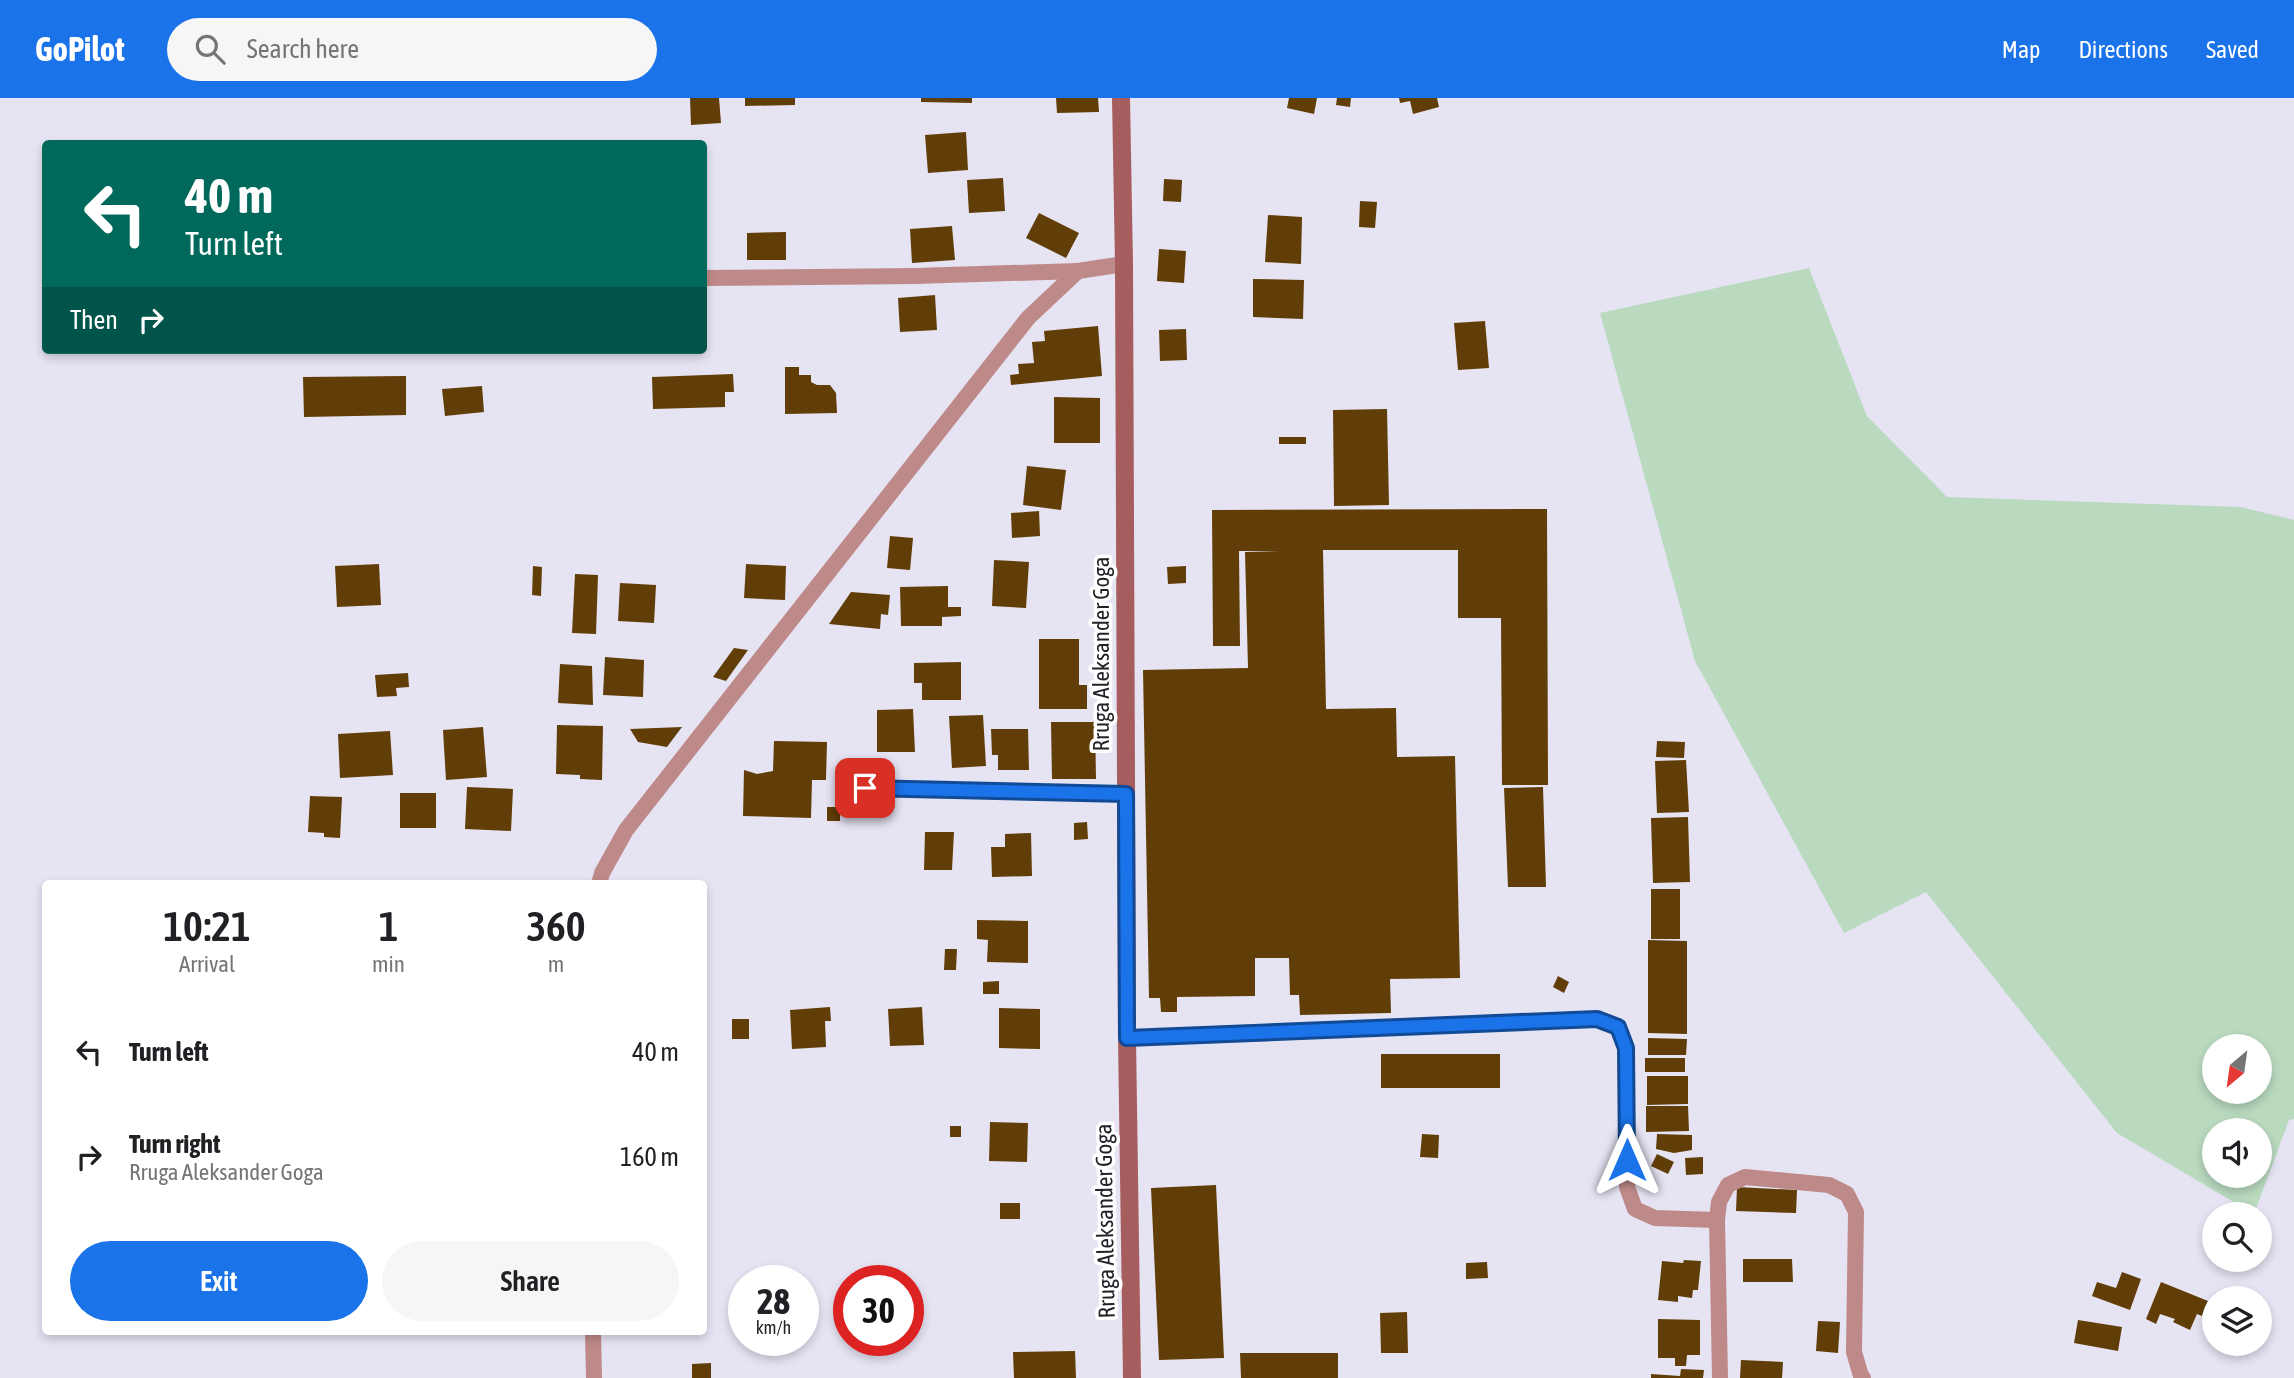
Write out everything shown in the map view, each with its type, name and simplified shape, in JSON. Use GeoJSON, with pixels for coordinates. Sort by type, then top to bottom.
{"type":"FeatureCollection","features":[{"type":"Feature","properties":{"kind":"main road","name":"Rruga Aleksander Goga"},"geometry":{"type":"LineString","coordinates":[[1121,98],[1132,1378]]}},
{"type":"Feature","properties":{"kind":"street"},"geometry":{"type":"LineString","coordinates":[[707,278],[1078,271],[1124,264]]}},
{"type":"Feature","properties":{"kind":"street"},"geometry":{"type":"LineString","coordinates":[[600,880],[626,830],[1028,318],[1078,271]]}},
{"type":"Feature","properties":{"kind":"street"},"geometry":{"type":"LineString","coordinates":[[865,788],[1126,794]]}},
{"type":"Feature","properties":{"kind":"street"},"geometry":{"type":"LineString","coordinates":[[1127,1038],[1597,1019],[1618,1027],[1626,1048],[1627,1187],[1636,1209],[1655,1218],[1717,1220]]}},
{"type":"Feature","properties":{"kind":"street"},"geometry":{"type":"LineString","coordinates":[[1720,1378],[1717,1220],[1720,1202],[1728,1185],[1745,1177],[1829,1185],[1847,1194],[1856,1212],[1854,1352],[1863,1378]]}},
{"type":"Feature","properties":{"kind":"street"},"geometry":{"type":"LineString","coordinates":[[593,1335],[594,1378]]}},
{"type":"Feature","properties":{"kind":"green space"},"geometry":{"type":"Polygon","coordinates":[[[1809,268],[1867,416],[1947,497],[2241,507],[2294,520],[2294,1119],[2289,1120],[2272,1166],[2272,1118],[2202,1118],[2202,1183],[2117,1133],[1926,892],[1844,933],[1695,661],[1600,313],[1809,268]]]}},
{"type":"Feature","properties":{"kind":"green space"},"geometry":{"type":"Polygon","coordinates":[[[2210,1188],[2264,1188],[2258,1202],[2234,1202],[2210,1188]]]}},
{"type":"Feature","properties":{"kind":"building"},"geometry":{"type":"Polygon","coordinates":[[[690,98],[719,98],[721,123],[691,125],[690,98]]]}},
{"type":"Feature","properties":{"kind":"building"},"geometry":{"type":"Polygon","coordinates":[[[745,98],[795,98],[795,105],[745,106],[745,98]]]}},
{"type":"Feature","properties":{"kind":"building"},"geometry":{"type":"Polygon","coordinates":[[[921,98],[972,98],[972,103],[921,102],[921,98]]]}},
{"type":"Feature","properties":{"kind":"building"},"geometry":{"type":"Polygon","coordinates":[[[1056,98],[1098,98],[1099,112],[1057,113],[1056,98]]]}},
{"type":"Feature","properties":{"kind":"building"},"geometry":{"type":"Polygon","coordinates":[[[1289,98],[1317,98],[1314,114],[1287,108],[1289,98]]]}},
{"type":"Feature","properties":{"kind":"building"},"geometry":{"type":"Polygon","coordinates":[[[1337,98],[1351,98],[1350,107],[1336,105],[1337,98]]]}},
{"type":"Feature","properties":{"kind":"building"},"geometry":{"type":"Polygon","coordinates":[[[1399,98],[1437,98],[1439,107],[1413,114],[1410,101],[1400,103],[1399,98]]]}},
{"type":"Feature","properties":{"kind":"building"},"geometry":{"type":"Polygon","coordinates":[[[966,132],[968,170],[928,173],[925,135],[966,132]]]}},
{"type":"Feature","properties":{"kind":"building"},"geometry":{"type":"Polygon","coordinates":[[[1003,178],[1005,211],[969,213],[967,180],[1003,178]]]}},
{"type":"Feature","properties":{"kind":"building"},"geometry":{"type":"Polygon","coordinates":[[[1164,179],[1182,180],[1181,202],[1163,201],[1164,179]]]}},
{"type":"Feature","properties":{"kind":"building"},"geometry":{"type":"Polygon","coordinates":[[[1360,201],[1377,202],[1375,228],[1359,227],[1360,201]]]}},
{"type":"Feature","properties":{"kind":"building"},"geometry":{"type":"Polygon","coordinates":[[[1039,213],[1079,233],[1066,258],[1026,238],[1039,213]]]}},
{"type":"Feature","properties":{"kind":"building"},"geometry":{"type":"Polygon","coordinates":[[[1268,215],[1302,217],[1301,264],[1265,262],[1268,215]]]}},
{"type":"Feature","properties":{"kind":"building"},"geometry":{"type":"Polygon","coordinates":[[[952,226],[955,260],[912,263],[910,229],[952,226]]]}},
{"type":"Feature","properties":{"kind":"building"},"geometry":{"type":"Polygon","coordinates":[[[786,232],[786,260],[747,260],[747,233],[786,232]]]}},
{"type":"Feature","properties":{"kind":"building"},"geometry":{"type":"Polygon","coordinates":[[[1159,249],[1186,251],[1184,283],[1157,281],[1159,249]]]}},
{"type":"Feature","properties":{"kind":"building"},"geometry":{"type":"Polygon","coordinates":[[[1253,279],[1304,280],[1303,319],[1253,317],[1253,279]]]}},
{"type":"Feature","properties":{"kind":"building"},"geometry":{"type":"Polygon","coordinates":[[[935,295],[937,330],[900,332],[898,298],[935,295]]]}},
{"type":"Feature","properties":{"kind":"building"},"geometry":{"type":"Polygon","coordinates":[[[1485,321],[1489,368],[1458,370],[1454,323],[1485,321]]]}},
{"type":"Feature","properties":{"kind":"building"},"geometry":{"type":"Polygon","coordinates":[[[1098,326],[1102,376],[1011,385],[1010,375],[1019,374],[1018,364],[1034,363],[1032,342],[1045,341],[1044,331],[1098,326]]]}},
{"type":"Feature","properties":{"kind":"building"},"geometry":{"type":"Polygon","coordinates":[[[1186,329],[1187,360],[1160,361],[1159,330],[1186,329]]]}},
{"type":"Feature","properties":{"kind":"building"},"geometry":{"type":"Polygon","coordinates":[[[785,367],[799,367],[799,375],[811,375],[811,382],[830,385],[836,393],[837,413],[785,414],[785,367]]]}},
{"type":"Feature","properties":{"kind":"building"},"geometry":{"type":"Polygon","coordinates":[[[733,374],[734,392],[725,392],[725,407],[653,409],[652,377],[733,374]]]}},
{"type":"Feature","properties":{"kind":"building"},"geometry":{"type":"Polygon","coordinates":[[[406,376],[406,415],[304,417],[303,377],[406,376]]]}},
{"type":"Feature","properties":{"kind":"building"},"geometry":{"type":"Polygon","coordinates":[[[482,386],[484,412],[445,416],[442,389],[482,386]]]}},
{"type":"Feature","properties":{"kind":"building"},"geometry":{"type":"Polygon","coordinates":[[[1054,397],[1100,398],[1100,443],[1054,443],[1054,397]]]}},
{"type":"Feature","properties":{"kind":"building"},"geometry":{"type":"Polygon","coordinates":[[[1387,409],[1389,505],[1334,506],[1333,410],[1387,409]]]}},
{"type":"Feature","properties":{"kind":"building"},"geometry":{"type":"Polygon","coordinates":[[[1279,437],[1306,437],[1306,444],[1279,444],[1279,437]]]}},
{"type":"Feature","properties":{"kind":"building"},"geometry":{"type":"Polygon","coordinates":[[[1027,466],[1066,470],[1061,510],[1023,505],[1027,466]]]}},
{"type":"Feature","properties":{"kind":"building"},"geometry":{"type":"Polygon","coordinates":[[[1547,509],[1548,785],[1502,785],[1501,618],[1458,618],[1458,550],[1323,550],[1326,709],[1396,708],[1397,757],[1455,756],[1460,978],[1390,979],[1391,1013],[1300,1015],[1299,995],[1290,995],[1289,958],[1255,958],[1255,996],[1177,997],[1177,1012],[1161,1012],[1160,998],[1149,998],[1143,670],[1248,668],[1245,552],[1281,551],[1239,551],[1240,646],[1213,646],[1212,510],[1547,509]]]}},
{"type":"Feature","properties":{"kind":"building"},"geometry":{"type":"Polygon","coordinates":[[[1039,511],[1040,536],[1012,538],[1011,513],[1039,511]]]}},
{"type":"Feature","properties":{"kind":"building"},"geometry":{"type":"Polygon","coordinates":[[[890,536],[913,538],[910,570],[887,568],[890,536]]]}},
{"type":"Feature","properties":{"kind":"building"},"geometry":{"type":"Polygon","coordinates":[[[994,560],[1029,562],[1026,608],[992,606],[994,560]]]}},
{"type":"Feature","properties":{"kind":"building"},"geometry":{"type":"Polygon","coordinates":[[[379,564],[381,605],[337,607],[335,566],[379,564]]]}},
{"type":"Feature","properties":{"kind":"building"},"geometry":{"type":"Polygon","coordinates":[[[746,564],[786,566],[785,600],[744,598],[746,564]]]}},
{"type":"Feature","properties":{"kind":"building"},"geometry":{"type":"Polygon","coordinates":[[[533,566],[542,567],[541,596],[532,595],[533,566]]]}},
{"type":"Feature","properties":{"kind":"building"},"geometry":{"type":"Polygon","coordinates":[[[1186,566],[1186,583],[1168,584],[1167,567],[1186,566]]]}},
{"type":"Feature","properties":{"kind":"building"},"geometry":{"type":"Polygon","coordinates":[[[575,574],[598,575],[596,634],[572,633],[575,574]]]}},
{"type":"Feature","properties":{"kind":"building"},"geometry":{"type":"Polygon","coordinates":[[[620,583],[656,585],[654,623],[618,621],[620,583]]]}},
{"type":"Feature","properties":{"kind":"building"},"geometry":{"type":"Polygon","coordinates":[[[948,586],[948,607],[961,607],[961,616],[942,617],[942,626],[901,626],[900,587],[948,586]]]}},
{"type":"Feature","properties":{"kind":"building"},"geometry":{"type":"Polygon","coordinates":[[[851,592],[890,595],[888,615],[881,614],[880,629],[829,624],[851,592]]]}},
{"type":"Feature","properties":{"kind":"building"},"geometry":{"type":"Polygon","coordinates":[[[1039,639],[1079,639],[1079,685],[1087,685],[1087,709],[1039,709],[1039,639]]]}},
{"type":"Feature","properties":{"kind":"building"},"geometry":{"type":"Polygon","coordinates":[[[734,648],[748,650],[726,681],[713,677],[734,648]]]}},
{"type":"Feature","properties":{"kind":"building"},"geometry":{"type":"Polygon","coordinates":[[[605,657],[644,660],[643,697],[603,695],[605,657]]]}},
{"type":"Feature","properties":{"kind":"building"},"geometry":{"type":"Polygon","coordinates":[[[961,662],[961,700],[922,700],[922,683],[914,683],[914,663],[961,662]]]}},
{"type":"Feature","properties":{"kind":"building"},"geometry":{"type":"Polygon","coordinates":[[[560,664],[592,666],[593,705],[558,703],[560,664]]]}},
{"type":"Feature","properties":{"kind":"building"},"geometry":{"type":"Polygon","coordinates":[[[408,673],[409,687],[396,688],[397,696],[377,697],[375,675],[408,673]]]}},
{"type":"Feature","properties":{"kind":"building"},"geometry":{"type":"Polygon","coordinates":[[[913,709],[915,752],[877,752],[877,710],[913,709]]]}},
{"type":"Feature","properties":{"kind":"building"},"geometry":{"type":"Polygon","coordinates":[[[983,715],[986,766],[952,768],[949,716],[983,715]]]}},
{"type":"Feature","properties":{"kind":"building"},"geometry":{"type":"Polygon","coordinates":[[[1051,722],[1095,722],[1096,779],[1052,779],[1051,722]]]}},
{"type":"Feature","properties":{"kind":"building"},"geometry":{"type":"Polygon","coordinates":[[[557,725],[603,726],[602,780],[580,779],[580,775],[556,774],[557,725]]]}},
{"type":"Feature","properties":{"kind":"building"},"geometry":{"type":"Polygon","coordinates":[[[483,727],[487,777],[446,780],[443,730],[483,727]]]}},
{"type":"Feature","properties":{"kind":"building"},"geometry":{"type":"Polygon","coordinates":[[[682,727],[667,747],[638,742],[630,729],[682,727]]]}},
{"type":"Feature","properties":{"kind":"building"},"geometry":{"type":"Polygon","coordinates":[[[991,729],[1028,729],[1029,770],[998,770],[998,755],[992,755],[991,729]]]}},
{"type":"Feature","properties":{"kind":"building"},"geometry":{"type":"Polygon","coordinates":[[[390,731],[393,775],[340,778],[338,734],[390,731]]]}},
{"type":"Feature","properties":{"kind":"building"},"geometry":{"type":"Polygon","coordinates":[[[774,741],[827,742],[826,780],[812,780],[811,818],[743,816],[744,770],[757,774],[773,771],[774,741]]]}},
{"type":"Feature","properties":{"kind":"building"},"geometry":{"type":"Polygon","coordinates":[[[1657,741],[1685,742],[1684,758],[1656,757],[1657,741]]]}},
{"type":"Feature","properties":{"kind":"building"},"geometry":{"type":"Polygon","coordinates":[[[1686,760],[1689,812],[1657,813],[1655,761],[1686,760]]]}},
{"type":"Feature","properties":{"kind":"building"},"geometry":{"type":"Polygon","coordinates":[[[467,787],[513,789],[511,831],[465,829],[467,787]]]}},
{"type":"Feature","properties":{"kind":"building"},"geometry":{"type":"Polygon","coordinates":[[[1543,787],[1546,887],[1508,887],[1504,788],[1543,787]]]}},
{"type":"Feature","properties":{"kind":"building"},"geometry":{"type":"Polygon","coordinates":[[[400,793],[436,793],[436,828],[400,828],[400,793]]]}},
{"type":"Feature","properties":{"kind":"building"},"geometry":{"type":"Polygon","coordinates":[[[310,796],[342,797],[340,838],[308,832],[310,796]]]}},
{"type":"Feature","properties":{"kind":"building"},"geometry":{"type":"Polygon","coordinates":[[[827,807],[840,807],[840,821],[827,821],[827,807]]]}},
{"type":"Feature","properties":{"kind":"building"},"geometry":{"type":"Polygon","coordinates":[[[1688,817],[1690,882],[1653,883],[1651,818],[1688,817]]]}},
{"type":"Feature","properties":{"kind":"building"},"geometry":{"type":"Polygon","coordinates":[[[1087,822],[1088,839],[1074,840],[1074,823],[1087,822]]]}},
{"type":"Feature","properties":{"kind":"building"},"geometry":{"type":"Polygon","coordinates":[[[925,832],[954,832],[952,870],[924,870],[925,832]]]}},
{"type":"Feature","properties":{"kind":"building"},"geometry":{"type":"Polygon","coordinates":[[[1031,833],[1032,876],[992,877],[991,847],[1005,847],[1005,834],[1031,833]]]}},
{"type":"Feature","properties":{"kind":"building"},"geometry":{"type":"Polygon","coordinates":[[[1651,889],[1680,889],[1680,939],[1651,939],[1651,889]]]}},
{"type":"Feature","properties":{"kind":"building"},"geometry":{"type":"Polygon","coordinates":[[[977,920],[1028,921],[1028,963],[987,962],[988,940],[977,939],[977,920]]]}},
{"type":"Feature","properties":{"kind":"building"},"geometry":{"type":"Polygon","coordinates":[[[1648,940],[1687,941],[1687,1034],[1648,1033],[1648,940]]]}},
{"type":"Feature","properties":{"kind":"building"},"geometry":{"type":"Polygon","coordinates":[[[945,949],[957,949],[956,970],[944,970],[945,949]]]}},
{"type":"Feature","properties":{"kind":"building"},"geometry":{"type":"Polygon","coordinates":[[[1558,976],[1569,982],[1564,993],[1553,987],[1558,976]]]}},
{"type":"Feature","properties":{"kind":"building"},"geometry":{"type":"Polygon","coordinates":[[[999,981],[999,994],[983,994],[983,982],[999,981]]]}},
{"type":"Feature","properties":{"kind":"building"},"geometry":{"type":"Polygon","coordinates":[[[830,1007],[831,1021],[825,1021],[826,1047],[792,1049],[790,1010],[830,1007]]]}},
{"type":"Feature","properties":{"kind":"building"},"geometry":{"type":"Polygon","coordinates":[[[922,1007],[924,1045],[890,1046],[888,1009],[922,1007]]]}},
{"type":"Feature","properties":{"kind":"building"},"geometry":{"type":"Polygon","coordinates":[[[999,1008],[1040,1009],[1040,1049],[999,1048],[999,1008]]]}},
{"type":"Feature","properties":{"kind":"building"},"geometry":{"type":"Polygon","coordinates":[[[732,1019],[749,1019],[749,1039],[732,1039],[732,1019]]]}},
{"type":"Feature","properties":{"kind":"building"},"geometry":{"type":"Polygon","coordinates":[[[1648,1038],[1687,1039],[1686,1055],[1648,1055],[1648,1038]]]}},
{"type":"Feature","properties":{"kind":"building"},"geometry":{"type":"Polygon","coordinates":[[[1381,1054],[1500,1054],[1500,1088],[1381,1088],[1381,1054]]]}},
{"type":"Feature","properties":{"kind":"building"},"geometry":{"type":"Polygon","coordinates":[[[1645,1058],[1685,1058],[1685,1072],[1645,1072],[1645,1058]]]}},
{"type":"Feature","properties":{"kind":"building"},"geometry":{"type":"Polygon","coordinates":[[[1647,1076],[1688,1076],[1688,1104],[1647,1105],[1647,1076]]]}},
{"type":"Feature","properties":{"kind":"building"},"geometry":{"type":"Polygon","coordinates":[[[1646,1106],[1688,1106],[1689,1131],[1646,1132],[1646,1106]]]}},
{"type":"Feature","properties":{"kind":"building"},"geometry":{"type":"Polygon","coordinates":[[[990,1122],[1028,1123],[1027,1162],[989,1161],[990,1122]]]}},
{"type":"Feature","properties":{"kind":"building"},"geometry":{"type":"Polygon","coordinates":[[[950,1126],[961,1126],[961,1137],[950,1137],[950,1126]]]}},
{"type":"Feature","properties":{"kind":"building"},"geometry":{"type":"Polygon","coordinates":[[[1422,1134],[1439,1135],[1438,1158],[1420,1157],[1422,1134]]]}},
{"type":"Feature","properties":{"kind":"building"},"geometry":{"type":"Polygon","coordinates":[[[1657,1134],[1692,1135],[1692,1150],[1674,1153],[1656,1149],[1657,1134]]]}},
{"type":"Feature","properties":{"kind":"building"},"geometry":{"type":"Polygon","coordinates":[[[1657,1154],[1674,1162],[1668,1174],[1651,1166],[1657,1154]]]}},
{"type":"Feature","properties":{"kind":"building"},"geometry":{"type":"Polygon","coordinates":[[[1703,1157],[1703,1174],[1686,1175],[1685,1158],[1703,1157]]]}},
{"type":"Feature","properties":{"kind":"building"},"geometry":{"type":"Polygon","coordinates":[[[1216,1185],[1224,1358],[1159,1360],[1151,1188],[1216,1185]]]}},
{"type":"Feature","properties":{"kind":"building"},"geometry":{"type":"Polygon","coordinates":[[[1737,1187],[1797,1190],[1796,1213],[1736,1211],[1737,1187]]]}},
{"type":"Feature","properties":{"kind":"building"},"geometry":{"type":"Polygon","coordinates":[[[1000,1203],[1020,1203],[1020,1219],[1000,1219],[1000,1203]]]}},
{"type":"Feature","properties":{"kind":"building"},"geometry":{"type":"Polygon","coordinates":[[[1743,1259],[1792,1259],[1793,1282],[1743,1282],[1743,1259]]]}},
{"type":"Feature","properties":{"kind":"building"},"geometry":{"type":"Polygon","coordinates":[[[1684,1260],[1701,1261],[1698,1290],[1693,1290],[1692,1298],[1678,1296],[1678,1302],[1658,1300],[1662,1261],[1683,1263],[1684,1260]]]}},
{"type":"Feature","properties":{"kind":"building"},"geometry":{"type":"Polygon","coordinates":[[[1487,1262],[1488,1278],[1466,1279],[1466,1263],[1487,1262]]]}},
{"type":"Feature","properties":{"kind":"building"},"geometry":{"type":"Polygon","coordinates":[[[2122,1272],[2141,1279],[2130,1310],[2092,1296],[2097,1282],[2116,1288],[2122,1272]]]}},
{"type":"Feature","properties":{"kind":"building"},"geometry":{"type":"Polygon","coordinates":[[[2161,1282],[2202,1299],[2202,1316],[2197,1314],[2190,1330],[2173,1322],[2175,1319],[2160,1314],[2156,1324],[2146,1319],[2161,1282]]]}},
{"type":"Feature","properties":{"kind":"building"},"geometry":{"type":"Polygon","coordinates":[[[1407,1312],[1408,1353],[1381,1353],[1380,1313],[1407,1312]]]}},
{"type":"Feature","properties":{"kind":"building"},"geometry":{"type":"Polygon","coordinates":[[[1658,1319],[1700,1320],[1700,1355],[1687,1355],[1686,1366],[1675,1366],[1675,1358],[1658,1358],[1658,1319]]]}},
{"type":"Feature","properties":{"kind":"building"},"geometry":{"type":"Polygon","coordinates":[[[2078,1320],[2122,1327],[2118,1351],[2074,1343],[2078,1320]]]}},
{"type":"Feature","properties":{"kind":"building"},"geometry":{"type":"Polygon","coordinates":[[[1818,1321],[1840,1322],[1838,1353],[1816,1351],[1818,1321]]]}},
{"type":"Feature","properties":{"kind":"building"},"geometry":{"type":"Polygon","coordinates":[[[1075,1351],[1076,1378],[1014,1378],[1013,1352],[1075,1351]]]}},
{"type":"Feature","properties":{"kind":"building"},"geometry":{"type":"Polygon","coordinates":[[[1240,1353],[1338,1353],[1338,1378],[1241,1378],[1240,1353]]]}},
{"type":"Feature","properties":{"kind":"building"},"geometry":{"type":"Polygon","coordinates":[[[1741,1360],[1783,1362],[1782,1378],[1740,1378],[1741,1360]]]}},
{"type":"Feature","properties":{"kind":"building"},"geometry":{"type":"Polygon","coordinates":[[[711,1363],[711,1378],[692,1378],[692,1364],[711,1363]]]}},
{"type":"Feature","properties":{"kind":"building"},"geometry":{"type":"Polygon","coordinates":[[[1681,1369],[1704,1370],[1703,1378],[1651,1378],[1651,1374],[1680,1376],[1681,1369]]]}},
{"type":"Feature","properties":{"kind":"route"},"geometry":{"type":"LineString","coordinates":[[865,788],[1126,794],[1127,1038],[1597,1019],[1618,1027],[1626,1048],[1627,1160]]}}]}
